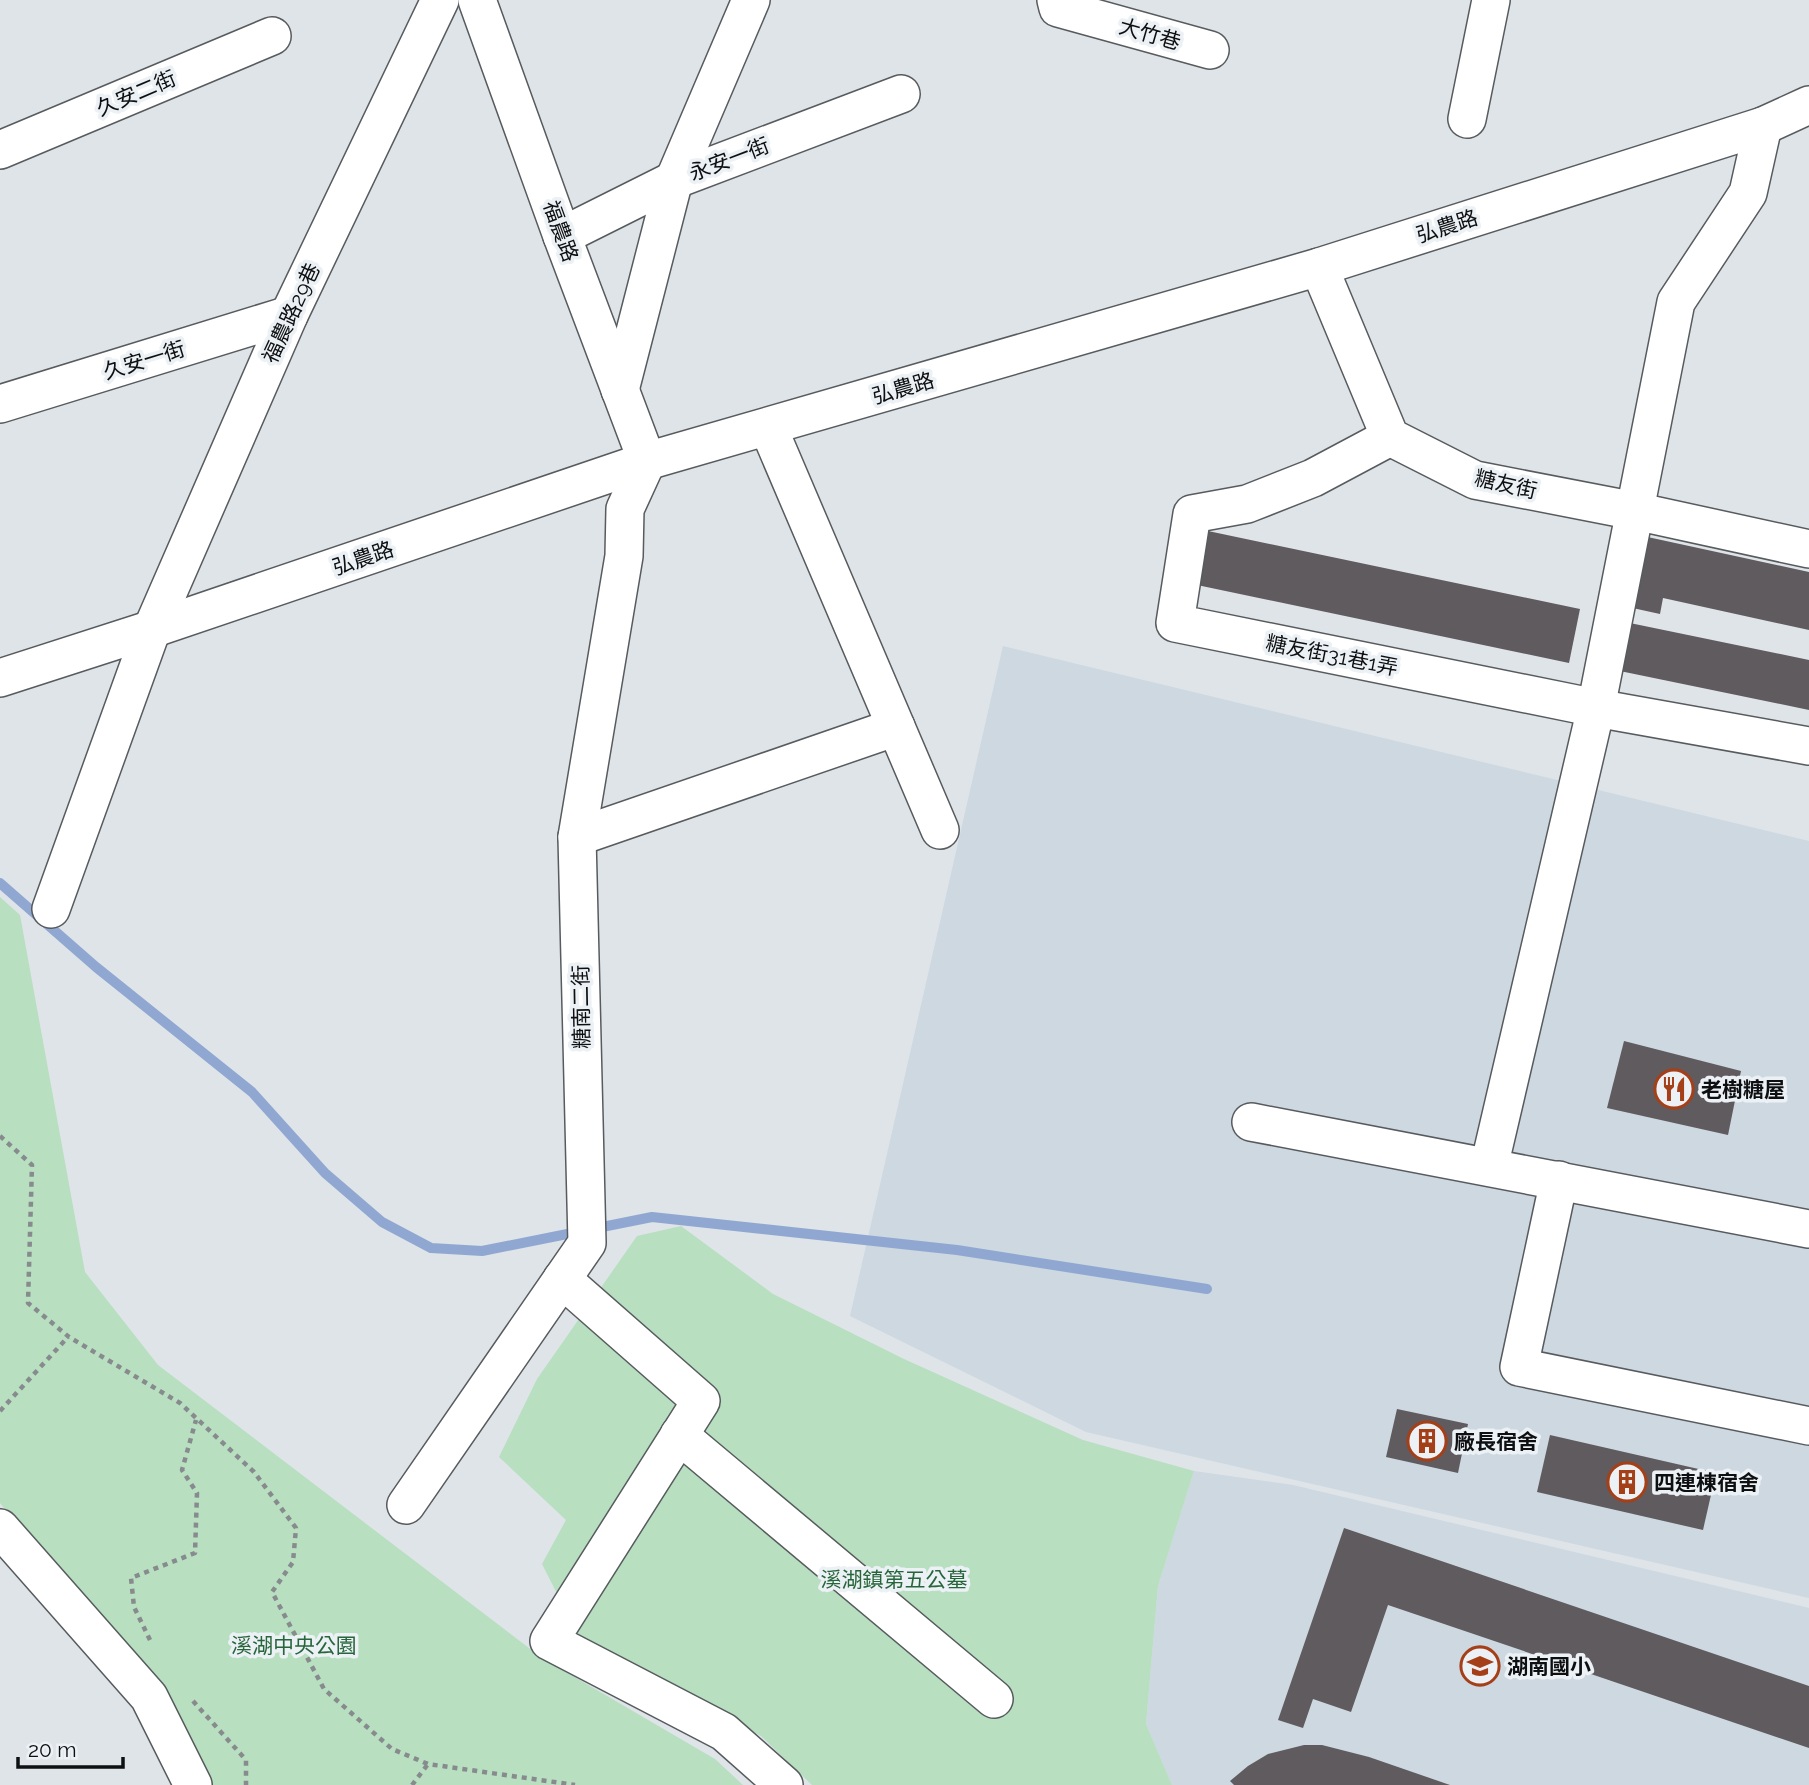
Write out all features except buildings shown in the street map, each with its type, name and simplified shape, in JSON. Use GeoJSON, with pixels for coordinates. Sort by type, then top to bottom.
{"type":"FeatureCollection","features":[{"type":"Feature","properties":{"kind":"street","name":"福農路29巷"},"geometry":{"type":"LineString","coordinates":[[51,909],[152,629],[289,315],[440,0]]}},
{"type":"Feature","properties":{"kind":"street","name":"福農路"},"geometry":{"type":"LineString","coordinates":[[477,0],[647,461]]}},
{"type":"Feature","properties":{"kind":"street"},"geometry":{"type":"LineString","coordinates":[[620,390],[674,180],[751,0]]}},
{"type":"Feature","properties":{"kind":"street","name":"大竹巷"},"geometry":{"type":"LineString","coordinates":[[1056,0],[1058,8],[1210,50]]}},
{"type":"Feature","properties":{"kind":"street"},"geometry":{"type":"LineString","coordinates":[[1467,119],[1490,0]]}},
{"type":"Feature","properties":{"kind":"street","name":"久安二街"},"geometry":{"type":"LineString","coordinates":[[0,150],[272,36]]}},
{"type":"Feature","properties":{"kind":"street","name":"永安一街"},"geometry":{"type":"LineString","coordinates":[[562,236],[674,180],[901,94]]}},
{"type":"Feature","properties":{"kind":"street","name":"弘農路"},"geometry":{"type":"LineString","coordinates":[[0,677],[152,629],[647,461],[1319,267],[1763,126],[1809,105]]}},
{"type":"Feature","properties":{"kind":"street"},"geometry":{"type":"LineString","coordinates":[[1489,1167],[1596,708],[1676,302],[1748,193],[1763,126]]}},
{"type":"Feature","properties":{"kind":"street"},"geometry":{"type":"LineString","coordinates":[[1319,267],[1390,438]]}},
{"type":"Feature","properties":{"kind":"street","name":"久安一街"},"geometry":{"type":"LineString","coordinates":[[0,404],[289,315]]}},
{"type":"Feature","properties":{"kind":"street"},"geometry":{"type":"LineString","coordinates":[[768,427],[940,830]]}},
{"type":"Feature","properties":{"kind":"street","name":"糖友街"},"geometry":{"type":"LineString","coordinates":[[1390,438],[1475,480],[1809,549]]}},
{"type":"Feature","properties":{"kind":"street","name":"糖友街31巷1弄"},"geometry":{"type":"LineString","coordinates":[[1390,438],[1313,478],[1247,504],[1192,514],[1175,623],[1596,708],[1809,747]]}},
{"type":"Feature","properties":{"kind":"street","name":"糖南二街"},"geometry":{"type":"LineString","coordinates":[[406,1505],[587,1243],[577,838],[624,556],[625,509],[647,461]]}},
{"type":"Feature","properties":{"kind":"street"},"geometry":{"type":"LineString","coordinates":[[577,838],[896,727]]}},
{"type":"Feature","properties":{"kind":"street"},"geometry":{"type":"LineString","coordinates":[[1251,1122],[1809,1228]]}},
{"type":"Feature","properties":{"kind":"street"},"geometry":{"type":"LineString","coordinates":[[1559,1180],[1519,1367],[1809,1426]]}},
{"type":"Feature","properties":{"kind":"street"},"geometry":{"type":"LineString","coordinates":[[562,1279],[701,1401],[549,1641],[724,1732],[784,1785]]}},
{"type":"Feature","properties":{"kind":"street"},"geometry":{"type":"LineString","coordinates":[[679,1435],[994,1699]]}},
{"type":"Feature","properties":{"kind":"street"},"geometry":{"type":"LineString","coordinates":[[0,1528],[149,1697],[193,1785]]}},
{"type":"Feature","properties":{"kind":"path"},"geometry":{"type":"LineString","coordinates":[[0,1136],[32,1165],[28,1303],[69,1337],[180,1403],[254,1472],[296,1528],[293,1563],[272,1592],[324,1689],[392,1749],[428,1764],[575,1785]]}},
{"type":"Feature","properties":{"kind":"path"},"geometry":{"type":"LineString","coordinates":[[0,1411],[69,1337]]}},
{"type":"Feature","properties":{"kind":"path"},"geometry":{"type":"LineString","coordinates":[[152,1645],[134,1607],[131,1578],[195,1553],[197,1493],[182,1470],[196,1419]]}},
{"type":"Feature","properties":{"kind":"path"},"geometry":{"type":"LineString","coordinates":[[192,1700],[246,1760],[246,1785]]}},
{"type":"Feature","properties":{"kind":"path"},"geometry":{"type":"LineString","coordinates":[[412,1785],[428,1764]]}},
{"type":"Feature","properties":{"kind":"shaded area"},"geometry":{"type":"Polygon","coordinates":[[[1003,646],[1809,841],[1809,1598],[1086,1432],[850,1316],[1003,646]]]}},
{"type":"Feature","properties":{"kind":"shaded area","name":"湖南國小"},"geometry":{"type":"Polygon","coordinates":[[[1194,1471],[1293,1485],[1809,1608],[1809,1785],[1172,1785],[1146,1724],[1158,1586],[1194,1471]]]}},
{"type":"Feature","properties":{"kind":"green space","name":"溪湖中央公園"},"geometry":{"type":"Polygon","coordinates":[[[0,897],[20,915],[85,1272],[158,1365],[542,1658],[715,1759],[743,1785],[208,1785],[176,1721],[0,1503],[0,897]]]}},
{"type":"Feature","properties":{"kind":"green space","name":"溪湖鎮第五公墓"},"geometry":{"type":"Polygon","coordinates":[[[681,1226],[773,1294],[904,1359],[1083,1440],[1194,1471],[1158,1586],[1146,1724],[1172,1785],[812,1785],[761,1736],[581,1641],[542,1564],[566,1520],[499,1457],[537,1379],[637,1236],[681,1226]]]}},
{"type":"Feature","properties":{"kind":"waterway"},"geometry":{"type":"LineString","coordinates":[[0,883],[96,967],[252,1092],[325,1173],[382,1222],[431,1248],[482,1251],[652,1217],[957,1250],[1207,1289]]}},
{"type":"Feature","properties":{"kind":"place","name":"老樹糖屋"},"geometry":{"type":"Point","coordinates":[1674,1089]}},
{"type":"Feature","properties":{"kind":"place","name":"廠長宿舍"},"geometry":{"type":"Point","coordinates":[1427,1441]}},
{"type":"Feature","properties":{"kind":"place","name":"四連棟宿舍"},"geometry":{"type":"Point","coordinates":[1627,1482]}},
{"type":"Feature","properties":{"kind":"place","name":"湖南國小"},"geometry":{"type":"Point","coordinates":[1480,1666]}}]}
